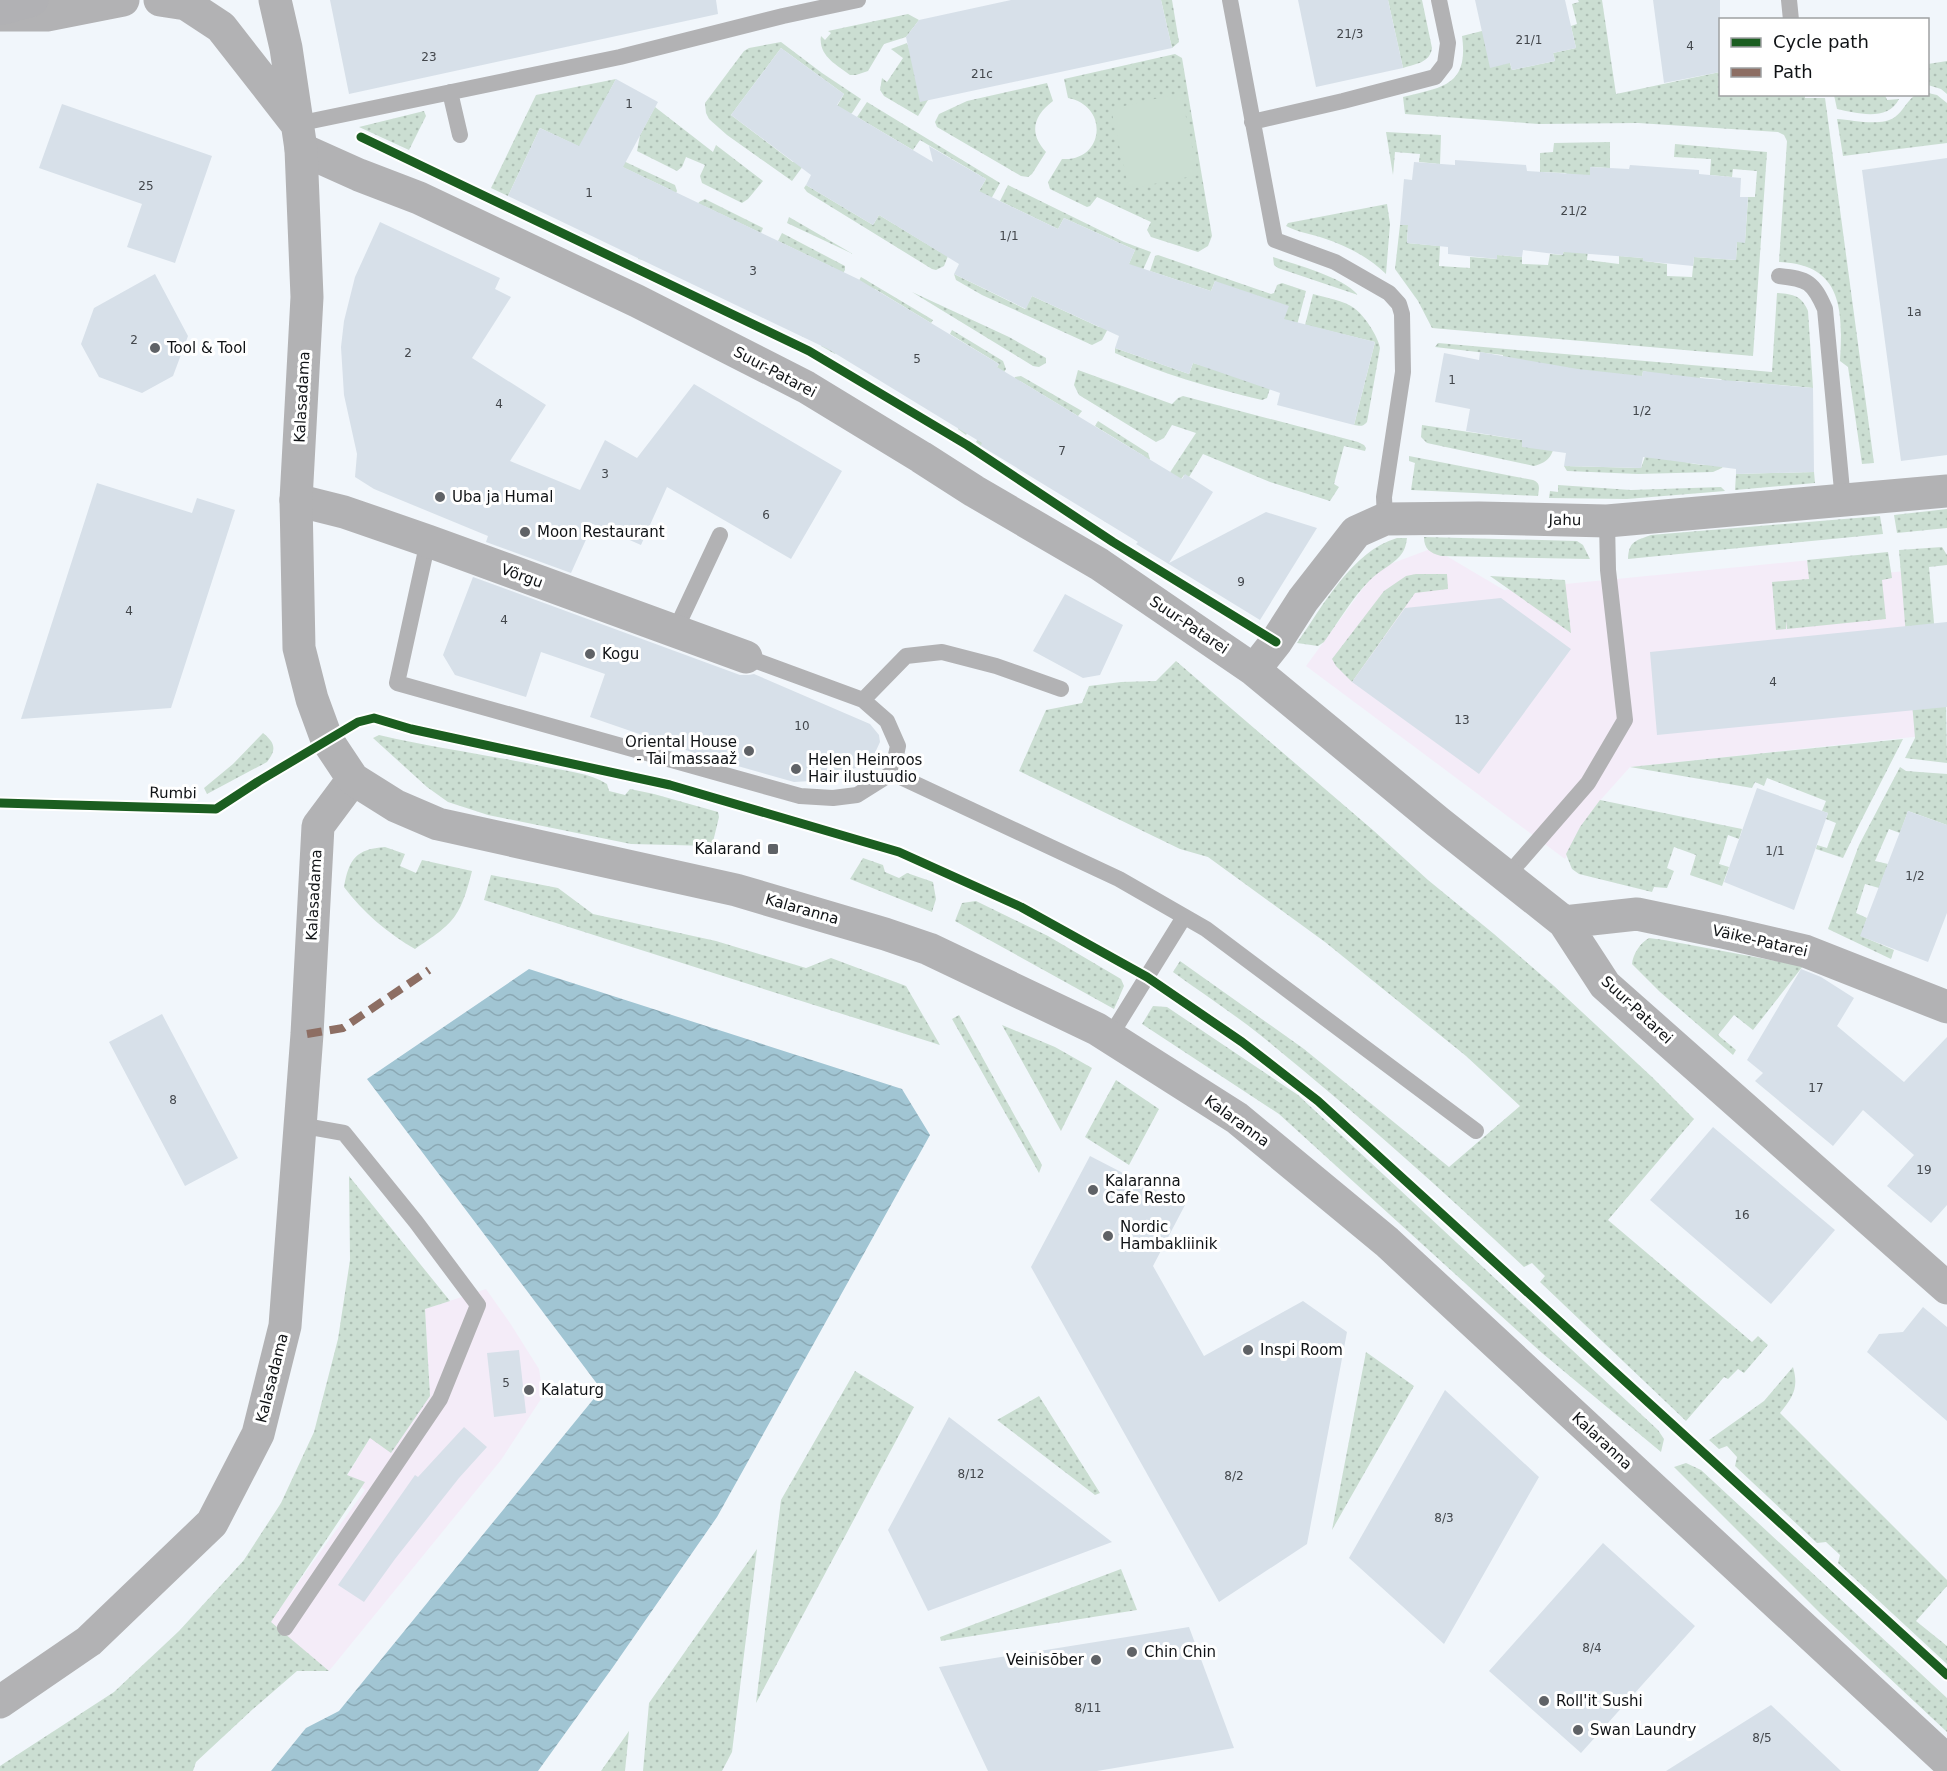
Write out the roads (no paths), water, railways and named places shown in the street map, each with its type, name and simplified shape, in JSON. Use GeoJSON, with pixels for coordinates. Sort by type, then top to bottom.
{"type":"FeatureCollection","features":[{"type":"Feature","properties":{"kind":"main road"},"geometry":{"type":"LineString","coordinates":[[0,9],[32,0]]}},
{"type":"Feature","properties":{"kind":"street"},"geometry":{"type":"LineString","coordinates":[[0,15],[47,15],[123,0]]}},
{"type":"Feature","properties":{"kind":"street"},"geometry":{"type":"LineString","coordinates":[[159,0],[186,4],[221,27],[299,137]]}},
{"type":"Feature","properties":{"kind":"street","name":"Kalasadama"},"geometry":{"type":"LineString","coordinates":[[0,1702],[89,1641],[212,1523],[258,1434],[285,1326],[307,1034],[318,826],[353,779],[327,740],[312,699],[299,648],[296,500],[307,297],[299,137],[286,48],[275,0]]}},
{"type":"Feature","properties":{"kind":"street","name":"Suur-Patarei"},"geometry":{"type":"LineString","coordinates":[[299,137],[359,175],[419,198],[637,301],[806,387],[974,491],[1099,564],[1254,670],[1438,822],[1564,922],[1605,985],[1947,1288]]}},
{"type":"Feature","properties":{"kind":"street","name":"Jahu"},"geometry":{"type":"LineString","coordinates":[[1254,670],[1276,642],[1303,600],[1356,532],[1384,519],[1479,518],[1607,521],[1947,491]]}},
{"type":"Feature","properties":{"kind":"street","name":"Võrgu"},"geometry":{"type":"LineString","coordinates":[[296,500],[344,512],[428,541],[746,657]]}},
{"type":"Feature","properties":{"kind":"street","name":"Kalaranna"},"geometry":{"type":"LineString","coordinates":[[353,779],[396,806],[438,824],[736,890],[885,934],[929,949],[1097,1029],[1237,1118],[1387,1242],[1947,1761]]}},
{"type":"Feature","properties":{"kind":"street","name":"Väike-Patarei"},"geometry":{"type":"LineString","coordinates":[[1564,922],[1637,914],[1723,932],[1805,951],[1947,1007]]}},
{"type":"Feature","properties":{"kind":"lane"},"geometry":{"type":"LineString","coordinates":[[299,137],[450,92],[620,57],[783,16],[858,0]]}},
{"type":"Feature","properties":{"kind":"lane"},"geometry":{"type":"LineString","coordinates":[[1230,0],[1275,240],[1335,262],[1389,293],[1399,304],[1402,314],[1402,372],[1384,497],[1384,519]]}},
{"type":"Feature","properties":{"kind":"lane"},"geometry":{"type":"LineString","coordinates":[[1252,122],[1435,77],[1444,64],[1448,43],[1439,0]]}},
{"type":"Feature","properties":{"kind":"lane"},"geometry":{"type":"LineString","coordinates":[[1789,0],[1791,18]]}},
{"type":"Feature","properties":{"kind":"lane"},"geometry":{"type":"LineString","coordinates":[[450,92],[460,135]]}},
{"type":"Feature","properties":{"kind":"lane"},"geometry":{"type":"LineString","coordinates":[[1779,276],[1800,278],[1817,291],[1825,309],[1843,501]]}},
{"type":"Feature","properties":{"kind":"lane"},"geometry":{"type":"LineString","coordinates":[[1507,876],[1588,783],[1625,720],[1608,570],[1607,521]]}},
{"type":"Feature","properties":{"kind":"lane"},"geometry":{"type":"LineString","coordinates":[[675,631],[720,535]]}},
{"type":"Feature","properties":{"kind":"lane"},"geometry":{"type":"LineString","coordinates":[[428,541],[397,683],[800,796],[833,798],[857,795],[892,773],[898,746],[887,722],[863,700],[746,657]]}},
{"type":"Feature","properties":{"kind":"lane"},"geometry":{"type":"LineString","coordinates":[[863,700],[906,656],[942,652],[996,666],[1061,689]]}},
{"type":"Feature","properties":{"kind":"lane"},"geometry":{"type":"LineString","coordinates":[[892,773],[1119,879],[1206,929],[1476,1131]]}},
{"type":"Feature","properties":{"kind":"lane"},"geometry":{"type":"LineString","coordinates":[[1109,1038],[1185,917]]}},
{"type":"Feature","properties":{"kind":"lane"},"geometry":{"type":"LineString","coordinates":[[285,1628],[440,1399],[478,1305],[416,1222],[344,1133],[299,1125]]}},
{"type":"Feature","properties":{"kind":"water"},"geometry":{"type":"Polygon","coordinates":[[[529,969],[902,1089],[930,1135],[717,1517],[538,1771],[271,1771],[306,1728],[339,1711],[596,1396],[598,1385],[367,1079],[529,969]]]}},
{"type":"Feature","properties":{"kind":"place","name":"Tool & Tool"},"geometry":{"type":"Point","coordinates":[155,348]}},
{"type":"Feature","properties":{"kind":"place","name":"Uba ja Humal"},"geometry":{"type":"Point","coordinates":[440,497]}},
{"type":"Feature","properties":{"kind":"place","name":"Moon Restaurant"},"geometry":{"type":"Point","coordinates":[525,532]}},
{"type":"Feature","properties":{"kind":"place","name":"Kogu"},"geometry":{"type":"Point","coordinates":[590,654]}},
{"type":"Feature","properties":{"kind":"place","name":"Oriental House - Tai massaaž"},"geometry":{"type":"Point","coordinates":[749,751]}},
{"type":"Feature","properties":{"kind":"place","name":"Helen Heinroos Hair ilustuudio"},"geometry":{"type":"Point","coordinates":[796,769]}},
{"type":"Feature","properties":{"kind":"place","name":"Kalarand"},"geometry":{"type":"Point","coordinates":[773,849]}},
{"type":"Feature","properties":{"kind":"place","name":"Kalaranna Cafe Resto"},"geometry":{"type":"Point","coordinates":[1093,1190]}},
{"type":"Feature","properties":{"kind":"place","name":"Nordic Hambakliinik"},"geometry":{"type":"Point","coordinates":[1108,1236]}},
{"type":"Feature","properties":{"kind":"place","name":"Inspi Room"},"geometry":{"type":"Point","coordinates":[1248,1350]}},
{"type":"Feature","properties":{"kind":"place","name":"Kalaturg"},"geometry":{"type":"Point","coordinates":[529,1390]}},
{"type":"Feature","properties":{"kind":"place","name":"Chin Chin"},"geometry":{"type":"Point","coordinates":[1132,1652]}},
{"type":"Feature","properties":{"kind":"place","name":"Veinisõber"},"geometry":{"type":"Point","coordinates":[1096,1660]}},
{"type":"Feature","properties":{"kind":"place","name":"Roll'it Sushi"},"geometry":{"type":"Point","coordinates":[1544,1701]}},
{"type":"Feature","properties":{"kind":"place","name":"Swan Laundry"},"geometry":{"type":"Point","coordinates":[1578,1730]}}]}
